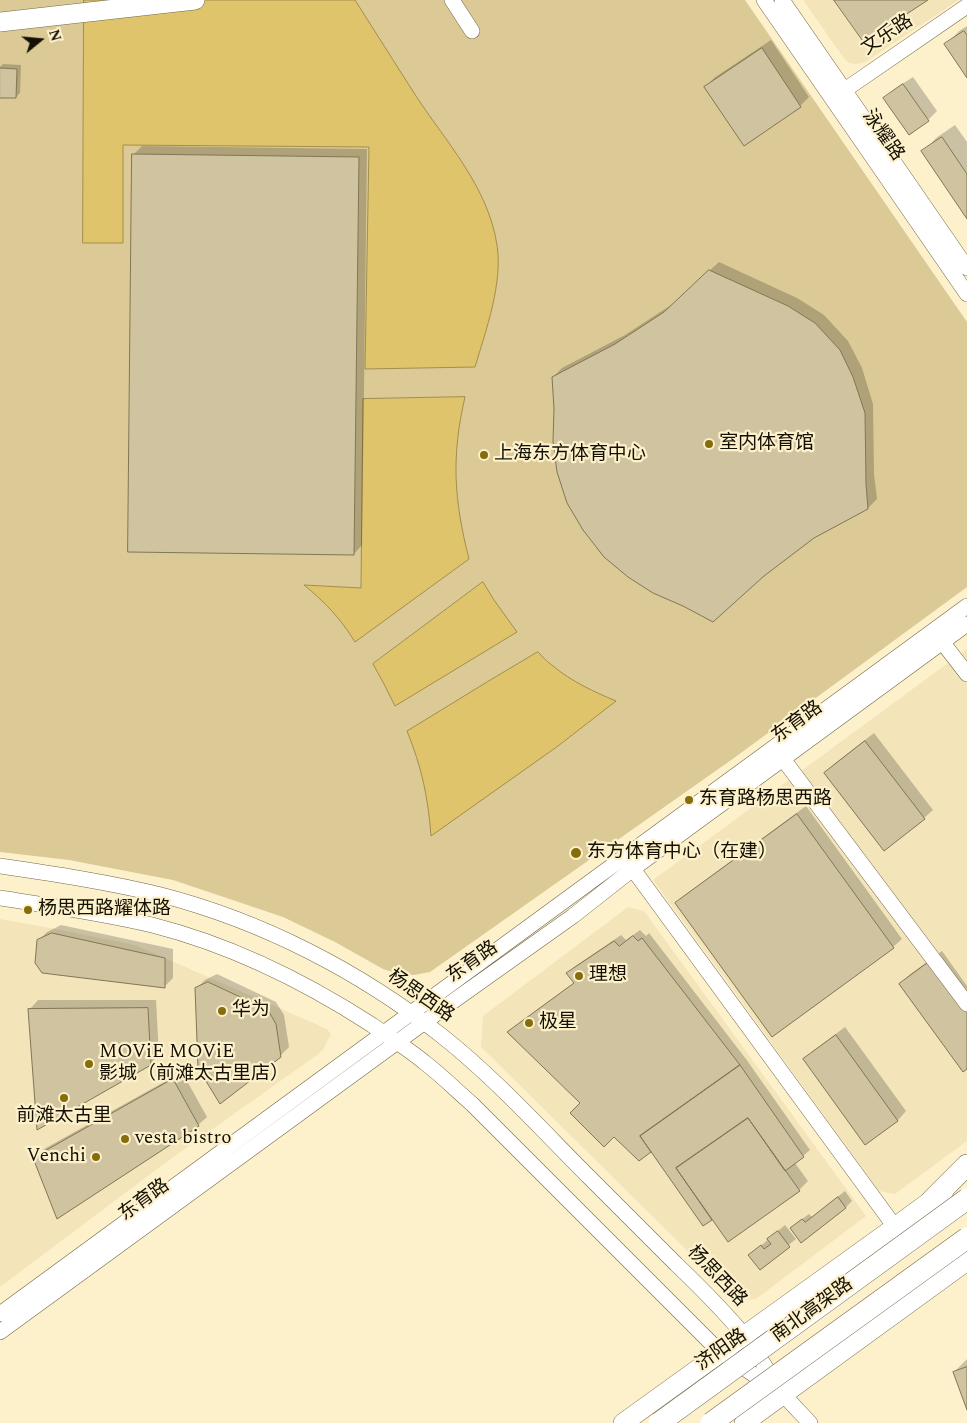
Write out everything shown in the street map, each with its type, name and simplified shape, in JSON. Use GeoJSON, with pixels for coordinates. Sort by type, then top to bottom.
{"type":"FeatureCollection","features":[{"type":"Feature","properties":{"kind":"highway"},"geometry":{"type":"LineString","coordinates":[[932,1200],[967,1165]]}},
{"type":"Feature","properties":{"kind":"highway","name":"南北高架路"},"geometry":{"type":"LineString","coordinates":[[659,1423],[967,1199]]}},
{"type":"Feature","properties":{"kind":"highway","name":"南北高架路"},"geometry":{"type":"LineString","coordinates":[[711,1423],[967,1238]]}},
{"type":"Feature","properties":{"kind":"main road"},"geometry":{"type":"LineString","coordinates":[[1,22],[195,0]]}},
{"type":"Feature","properties":{"kind":"main road","name":"济阳路"},"geometry":{"type":"LineString","coordinates":[[623,1423],[896,1227],[967,1173]]}},
{"type":"Feature","properties":{"kind":"main road"},"geometry":{"type":"LineString","coordinates":[[744,1423],[967,1261]]}},
{"type":"Feature","properties":{"kind":"street"},"geometry":{"type":"LineString","coordinates":[[452,0],[472,31]]}},
{"type":"Feature","properties":{"kind":"street","name":"泳耀路"},"geometry":{"type":"LineString","coordinates":[[764,0],[838,95],[967,268]]}},
{"type":"Feature","properties":{"kind":"street","name":"泳耀路"},"geometry":{"type":"LineString","coordinates":[[782,0],[838,95],[967,294]]}},
{"type":"Feature","properties":{"kind":"street","name":"文乐路"},"geometry":{"type":"LineString","coordinates":[[838,95],[967,6]]}},
{"type":"Feature","properties":{"kind":"street","name":"东育路"},"geometry":{"type":"LineString","coordinates":[[0,1314],[384,1033],[629,863],[938,636],[967,606]]}},
{"type":"Feature","properties":{"kind":"street","name":"东育路"},"geometry":{"type":"LineString","coordinates":[[938,636],[967,624]]}},
{"type":"Feature","properties":{"kind":"street"},"geometry":{"type":"LineString","coordinates":[[938,636],[967,674]]}},
{"type":"Feature","properties":{"kind":"street"},"geometry":{"type":"LineString","coordinates":[[779,753],[967,1004]]}},
{"type":"Feature","properties":{"kind":"street"},"geometry":{"type":"LineString","coordinates":[[629,863],[896,1227]]}},
{"type":"Feature","properties":{"kind":"street","name":"东育路"},"geometry":{"type":"LineString","coordinates":[[0,1332],[573,916],[629,863]]}},
{"type":"Feature","properties":{"kind":"street","name":"杨思西路"},"geometry":{"type":"LineString","coordinates":[[0,866],[76,877],[162,895],[249,924],[326,960],[411,1014],[443,1037],[494,1082],[705,1293],[744,1335],[783,1394]]}},
{"type":"Feature","properties":{"kind":"street"},"geometry":{"type":"LineString","coordinates":[[0,898],[113,916],[154,926],[205,942],[238,953],[312,988],[344,1007],[398,1042],[472,1104],[720,1352],[783,1394],[810,1423]]}},
{"type":"Feature","properties":{"kind":"street"},"geometry":{"type":"LineString","coordinates":[[932,1200],[967,1153]]}},
{"type":"Feature","properties":{"kind":"shaded area","name":"上海东方体育中心"},"geometry":{"type":"Polygon","coordinates":[[[0,0],[745,0],[967,322],[967,587],[734,758],[430,972],[414,975],[399,974],[383,969],[335,942],[283,917],[173,880],[69,860],[0,852],[0,0]]]}},
{"type":"Feature","properties":{"kind":"shaded area"},"geometry":{"type":"Polygon","coordinates":[[[84,0],[355,0],[414,93],[464,165],[485,203],[492,223],[497,245],[498,275],[496,291],[475,367],[365,369],[369,147],[123,145],[123,243],[83,243],[84,0]]]}},
{"type":"Feature","properties":{"kind":"shaded area"},"geometry":{"type":"Polygon","coordinates":[[[803,0],[959,0],[865,62],[856,64],[849,63],[843,57],[803,0]]]}},
{"type":"Feature","properties":{"kind":"shaded area"},"geometry":{"type":"Polygon","coordinates":[[[465,397],[458,439],[456,478],[460,517],[469,559],[355,642],[332,611],[304,585],[361,588],[363,399],[465,397]]]}},
{"type":"Feature","properties":{"kind":"shaded area"},"geometry":{"type":"Polygon","coordinates":[[[483,582],[517,632],[395,706],[373,664],[483,582]]]}},
{"type":"Feature","properties":{"kind":"shaded area"},"geometry":{"type":"Polygon","coordinates":[[[967,649],[967,1141],[895,1194],[879,1191],[653,880],[967,649]]]}},
{"type":"Feature","properties":{"kind":"shaded area"},"geometry":{"type":"Polygon","coordinates":[[[538,652],[567,677],[616,701],[558,746],[431,836],[423,783],[417,758],[407,731],[538,652]]]}},
{"type":"Feature","properties":{"kind":"shaded area"},"geometry":{"type":"Polygon","coordinates":[[[628,907],[644,911],[866,1216],[756,1299],[743,1300],[731,1294],[481,1047],[483,1016],[628,907]]]}},
{"type":"Feature","properties":{"kind":"shaded area","name":"前滩太古里"},"geometry":{"type":"Polygon","coordinates":[[[0,919],[135,945],[327,1029],[331,1034],[323,1050],[317,1055],[165,1163],[0,1287],[0,919]]]}},
{"type":"Feature","properties":{"kind":"building"},"geometry":{"type":"Polygon","coordinates":[[[834,0],[928,0],[864,42],[834,0]]]}},
{"type":"Feature","properties":{"kind":"building"},"geometry":{"type":"Polygon","coordinates":[[[964,31],[967,35],[967,78],[944,44],[964,31]]]}},
{"type":"Feature","properties":{"kind":"building"},"geometry":{"type":"Polygon","coordinates":[[[762,48],[801,107],[744,146],[704,87],[762,48]]]}},
{"type":"Feature","properties":{"kind":"building"},"geometry":{"type":"Polygon","coordinates":[[[0,68],[17,69],[16,98],[0,98],[0,68]]]}},
{"type":"Feature","properties":{"kind":"building"},"geometry":{"type":"Polygon","coordinates":[[[903,84],[929,121],[909,135],[883,98],[903,84]]]}},
{"type":"Feature","properties":{"kind":"building"},"geometry":{"type":"Polygon","coordinates":[[[942,137],[967,174],[967,219],[921,151],[942,137]]]}},
{"type":"Feature","properties":{"kind":"building"},"geometry":{"type":"Polygon","coordinates":[[[132,154],[359,157],[354,555],[128,552],[132,154]]]}},
{"type":"Feature","properties":{"kind":"building","name":"室内体育馆"},"geometry":{"type":"Polygon","coordinates":[[[709,270],[788,306],[815,323],[840,350],[853,377],[865,413],[868,509],[814,538],[764,576],[713,622],[653,593],[628,577],[604,557],[583,530],[567,503],[557,472],[553,441],[552,377],[615,344],[664,312],[709,270]]]}},
{"type":"Feature","properties":{"kind":"building"},"geometry":{"type":"Polygon","coordinates":[[[865,741],[925,819],[884,851],[824,773],[865,741]]]}},
{"type":"Feature","properties":{"kind":"building"},"geometry":{"type":"Polygon","coordinates":[[[797,814],[894,948],[772,1037],[675,903],[797,814]]]}},
{"type":"Feature","properties":{"kind":"building"},"geometry":{"type":"Polygon","coordinates":[[[52,933],[165,958],[165,988],[42,973],[35,963],[37,940],[52,933]]]}},
{"type":"Feature","properties":{"kind":"building"},"geometry":{"type":"Polygon","coordinates":[[[633,936],[638,941],[642,938],[740,1065],[640,1136],[651,1152],[639,1161],[614,1137],[604,1147],[570,1113],[580,1103],[507,1032],[574,983],[566,973],[614,941],[619,946],[633,936]]]}},
{"type":"Feature","properties":{"kind":"building"},"geometry":{"type":"Polygon","coordinates":[[[933,959],[967,1006],[967,1069],[963,1072],[899,984],[933,959]]]}},
{"type":"Feature","properties":{"kind":"building"},"geometry":{"type":"Polygon","coordinates":[[[208,982],[268,1010],[276,1024],[281,1057],[220,1104],[198,1068],[195,988],[208,982]]]}},
{"type":"Feature","properties":{"kind":"building","name":"前滩太古里"},"geometry":{"type":"Polygon","coordinates":[[[148,1008],[151,1065],[37,1130],[28,1009],[148,1008]]]}},
{"type":"Feature","properties":{"kind":"building"},"geometry":{"type":"Polygon","coordinates":[[[836,1035],[898,1121],[865,1145],[803,1059],[836,1035]]]}},
{"type":"Feature","properties":{"kind":"building"},"geometry":{"type":"Polygon","coordinates":[[[740,1065],[804,1157],[785,1171],[748,1118],[676,1168],[712,1220],[703,1226],[640,1136],[740,1065]]]}},
{"type":"Feature","properties":{"kind":"building","name":"前滩太古里"},"geometry":{"type":"Polygon","coordinates":[[[173,1079],[199,1126],[57,1219],[33,1158],[173,1079]]]}},
{"type":"Feature","properties":{"kind":"building"},"geometry":{"type":"Polygon","coordinates":[[[748,1118],[800,1191],[728,1242],[676,1168],[748,1118]]]}},
{"type":"Feature","properties":{"kind":"building"},"geometry":{"type":"Polygon","coordinates":[[[838,1197],[846,1208],[801,1243],[790,1228],[802,1219],[805,1222],[838,1197]]]}},
{"type":"Feature","properties":{"kind":"building"},"geometry":{"type":"Polygon","coordinates":[[[778,1231],[790,1247],[760,1270],[748,1255],[761,1245],[764,1249],[771,1244],[767,1239],[778,1231]]]}},
{"type":"Feature","properties":{"kind":"building"},"geometry":{"type":"Polygon","coordinates":[[[967,1367],[967,1410],[953,1372],[967,1367]]]}},
{"type":"Feature","properties":{"kind":"place","name":"室内体育馆"},"geometry":{"type":"Point","coordinates":[709,444]}},
{"type":"Feature","properties":{"kind":"place","name":"上海东方体育中心"},"geometry":{"type":"Point","coordinates":[484,455]}},
{"type":"Feature","properties":{"kind":"place","name":"东育路杨思西路"},"geometry":{"type":"Point","coordinates":[689,800]}},
{"type":"Feature","properties":{"kind":"place","name":"东方体育中心（在建）"},"geometry":{"type":"Point","coordinates":[576,853]}},
{"type":"Feature","properties":{"kind":"place","name":"杨思西路耀体路"},"geometry":{"type":"Point","coordinates":[28,910]}},
{"type":"Feature","properties":{"kind":"place","name":"理想"},"geometry":{"type":"Point","coordinates":[579,976]}},
{"type":"Feature","properties":{"kind":"place","name":"华为"},"geometry":{"type":"Point","coordinates":[222,1011]}},
{"type":"Feature","properties":{"kind":"place","name":"极星"},"geometry":{"type":"Point","coordinates":[529,1023]}},
{"type":"Feature","properties":{"kind":"place","name":"MOViE MOViE 影城（前滩太古里店）"},"geometry":{"type":"Point","coordinates":[89,1064]}},
{"type":"Feature","properties":{"kind":"place","name":"前滩太古里"},"geometry":{"type":"Point","coordinates":[64,1098]}},
{"type":"Feature","properties":{"kind":"place","name":"vesta bistro"},"geometry":{"type":"Point","coordinates":[125,1139]}},
{"type":"Feature","properties":{"kind":"place","name":"Venchi"},"geometry":{"type":"Point","coordinates":[96,1157]}}]}
